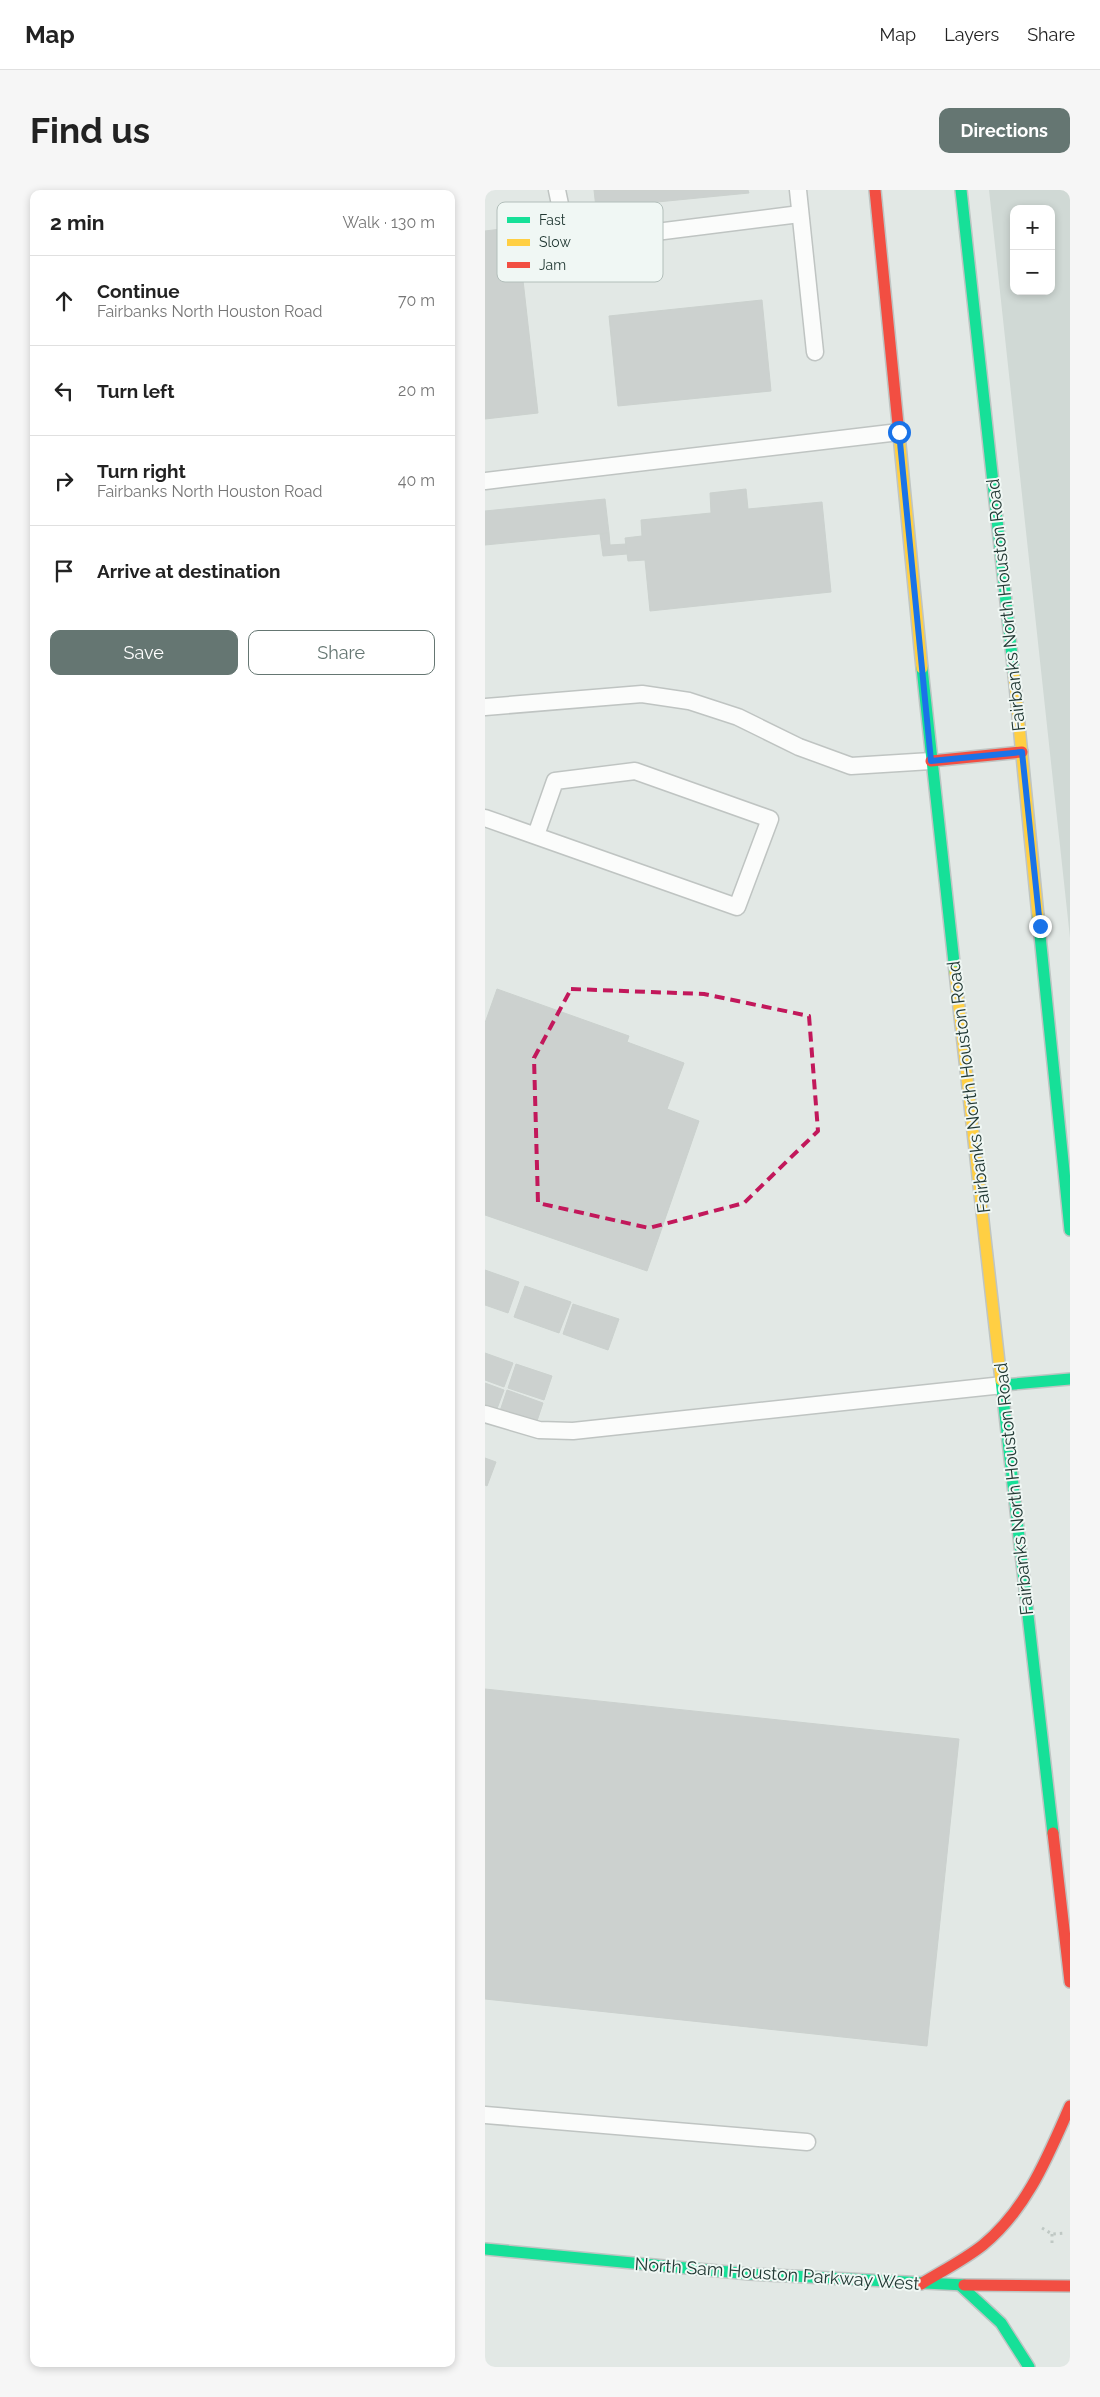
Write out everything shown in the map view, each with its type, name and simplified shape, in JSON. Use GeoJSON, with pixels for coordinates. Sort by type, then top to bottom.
{"type":"FeatureCollection","features":[{"type":"Feature","properties":{"kind":"main road","name":"Fairbanks North Houston Road"},"geometry":{"type":"LineString","coordinates":[[875,190],[931,761],[1070,1982]]}},
{"type":"Feature","properties":{"kind":"main road","name":"Fairbanks North Houston Road"},"geometry":{"type":"LineString","coordinates":[[961,190],[1022,752],[1070,1230]]}},
{"type":"Feature","properties":{"kind":"main road"},"geometry":{"type":"LineString","coordinates":[[931,761],[1022,752]]}},
{"type":"Feature","properties":{"kind":"main road"},"geometry":{"type":"LineString","coordinates":[[1003,1385],[1070,1379]]}},
{"type":"Feature","properties":{"kind":"main road"},"geometry":{"type":"LineString","coordinates":[[921,2284],[988,2241],[1019,2209],[1037,2180],[1070,2106]]}},
{"type":"Feature","properties":{"kind":"main road","name":"North Sam Houston Parkway West"},"geometry":{"type":"LineString","coordinates":[[485,2249],[750,2274],[960,2286],[1070,2286]]}},
{"type":"Feature","properties":{"kind":"main road"},"geometry":{"type":"LineString","coordinates":[[960,2286],[1001,2323],[1029,2367]]}},
{"type":"Feature","properties":{"kind":"lane"},"geometry":{"type":"LineString","coordinates":[[797,190],[815,352]]}},
{"type":"Feature","properties":{"kind":"lane"},"geometry":{"type":"LineString","coordinates":[[663,231],[800,214]]}},
{"type":"Feature","properties":{"kind":"lane"},"geometry":{"type":"LineString","coordinates":[[485,482],[899,432]]}},
{"type":"Feature","properties":{"kind":"lane"},"geometry":{"type":"LineString","coordinates":[[485,706],[642,694],[689,701],[738,717],[799,747],[851,766],[931,761]]}},
{"type":"Feature","properties":{"kind":"lane"},"geometry":{"type":"LineString","coordinates":[[485,818],[737,907],[770,819],[635,771],[555,781],[536,835]]}},
{"type":"Feature","properties":{"kind":"lane"},"geometry":{"type":"LineString","coordinates":[[485,1414],[539,1430],[573,1431],[1003,1385]]}},
{"type":"Feature","properties":{"kind":"lane"},"geometry":{"type":"LineString","coordinates":[[485,2115],[807,2142]]}},
{"type":"Feature","properties":{"kind":"path"},"geometry":{"type":"LineString","coordinates":[[1039,2226],[1052,2234],[1065,2233]]}},
{"type":"Feature","properties":{"kind":"path"},"geometry":{"type":"LineString","coordinates":[[1052,2234],[1052,2245]]}},
{"type":"Feature","properties":{"kind":"highlighted area"},"geometry":{"type":"Polygon","coordinates":[[[571,989],[704,994],[809,1016],[818,1131],[744,1203],[649,1228],[538,1203],[534,1058],[571,989]]]}},
{"type":"Feature","properties":{"kind":"shaded area"},"geometry":{"type":"Polygon","coordinates":[[[989,190],[1070,190],[1070,938],[989,190]]]}},
{"type":"Feature","properties":{"kind":"building"},"geometry":{"type":"Polygon","coordinates":[[[594,190],[748,190],[749,193],[657,202],[595,202],[594,190]]]}},
{"type":"Feature","properties":{"kind":"building"},"geometry":{"type":"Polygon","coordinates":[[[497,230],[497,282],[523,282],[538,413],[485,419],[485,231],[497,230]]]}},
{"type":"Feature","properties":{"kind":"building"},"geometry":{"type":"Polygon","coordinates":[[[762,300],[771,391],[618,406],[609,316],[762,300]]]}},
{"type":"Feature","properties":{"kind":"building"},"geometry":{"type":"Polygon","coordinates":[[[746,489],[748,509],[822,502],[831,592],[650,611],[645,560],[628,561],[625,538],[642,536],[641,520],[711,513],[710,493],[746,489]]]}},
{"type":"Feature","properties":{"kind":"building"},"geometry":{"type":"Polygon","coordinates":[[[605,499],[609,533],[485,545],[485,511],[605,499]]]}},
{"type":"Feature","properties":{"kind":"building"},"geometry":{"type":"Polygon","coordinates":[[[609,533],[610,545],[626,544],[627,554],[603,556],[600,534],[609,533]]]}},
{"type":"Feature","properties":{"kind":"building"},"geometry":{"type":"Polygon","coordinates":[[[497,989],[629,1036],[627,1042],[684,1063],[667,1109],[699,1121],[647,1271],[485,1215],[485,1023],[497,989]]]}},
{"type":"Feature","properties":{"kind":"building"},"geometry":{"type":"Polygon","coordinates":[[[485,1270],[519,1282],[508,1313],[485,1305],[485,1270]]]}},
{"type":"Feature","properties":{"kind":"building"},"geometry":{"type":"Polygon","coordinates":[[[525,1286],[571,1302],[559,1333],[514,1317],[525,1286]]]}},
{"type":"Feature","properties":{"kind":"building"},"geometry":{"type":"Polygon","coordinates":[[[573,1304],[619,1319],[608,1350],[563,1334],[573,1304]]]}},
{"type":"Feature","properties":{"kind":"building"},"geometry":{"type":"Polygon","coordinates":[[[485,1353],[513,1363],[504,1387],[485,1380],[485,1353]]]}},
{"type":"Feature","properties":{"kind":"building"},"geometry":{"type":"Polygon","coordinates":[[[516,1364],[552,1376],[544,1400],[508,1388],[516,1364]]]}},
{"type":"Feature","properties":{"kind":"building"},"geometry":{"type":"Polygon","coordinates":[[[485,1383],[504,1390],[495,1414],[485,1410],[485,1383]]]}},
{"type":"Feature","properties":{"kind":"building"},"geometry":{"type":"Polygon","coordinates":[[[507,1390],[543,1403],[535,1427],[499,1414],[507,1390]]]}},
{"type":"Feature","properties":{"kind":"building"},"geometry":{"type":"Polygon","coordinates":[[[485,1458],[496,1462],[487,1486],[485,1485],[485,1458]]]}},
{"type":"Feature","properties":{"kind":"building"},"geometry":{"type":"Polygon","coordinates":[[[485,1689],[959,1739],[927,2046],[485,1999],[485,1689]]]}},
{"type":"Feature","properties":{"kind":"traffic: fast"},"geometry":{"type":"LineString","coordinates":[[961,190],[1014,675]]}},
{"type":"Feature","properties":{"kind":"traffic: fast"},"geometry":{"type":"LineString","coordinates":[[922,668],[955,972]]}},
{"type":"Feature","properties":{"kind":"traffic: fast"},"geometry":{"type":"LineString","coordinates":[[1038,916],[1070,1230]]}},
{"type":"Feature","properties":{"kind":"traffic: fast"},"geometry":{"type":"LineString","coordinates":[[1003,1385],[1070,1379]]}},
{"type":"Feature","properties":{"kind":"traffic: fast"},"geometry":{"type":"LineString","coordinates":[[1001,1380],[1053,1833]]}},
{"type":"Feature","properties":{"kind":"traffic: fast"},"geometry":{"type":"LineString","coordinates":[[485,2249],[750,2274],[964,2285]]}},
{"type":"Feature","properties":{"kind":"traffic: fast"},"geometry":{"type":"LineString","coordinates":[[960,2285],[1001,2323],[1029,2367]]}},
{"type":"Feature","properties":{"kind":"traffic: slow"},"geometry":{"type":"LineString","coordinates":[[899,435],[922,668]]}},
{"type":"Feature","properties":{"kind":"traffic: slow"},"geometry":{"type":"LineString","coordinates":[[1014,675],[1038,916]]}},
{"type":"Feature","properties":{"kind":"traffic: slow"},"geometry":{"type":"LineString","coordinates":[[955,972],[1001,1380]]}},
{"type":"Feature","properties":{"kind":"traffic: jam"},"geometry":{"type":"LineString","coordinates":[[875,190],[899,435]]}},
{"type":"Feature","properties":{"kind":"traffic: jam"},"geometry":{"type":"LineString","coordinates":[[931,761],[1022,752]]}},
{"type":"Feature","properties":{"kind":"traffic: jam"},"geometry":{"type":"LineString","coordinates":[[1053,1833],[1070,1982]]}},
{"type":"Feature","properties":{"kind":"traffic: jam"},"geometry":{"type":"LineString","coordinates":[[921,2284],[961,2261],[983,2245],[1012,2215],[1035,2181],[1070,2106]]}},
{"type":"Feature","properties":{"kind":"traffic: jam"},"geometry":{"type":"LineString","coordinates":[[964,2285],[1070,2286]]}},
{"type":"Feature","properties":{"kind":"route"},"geometry":{"type":"LineString","coordinates":[[899,432],[931,761],[1022,752],[1040,926]]}}]}
